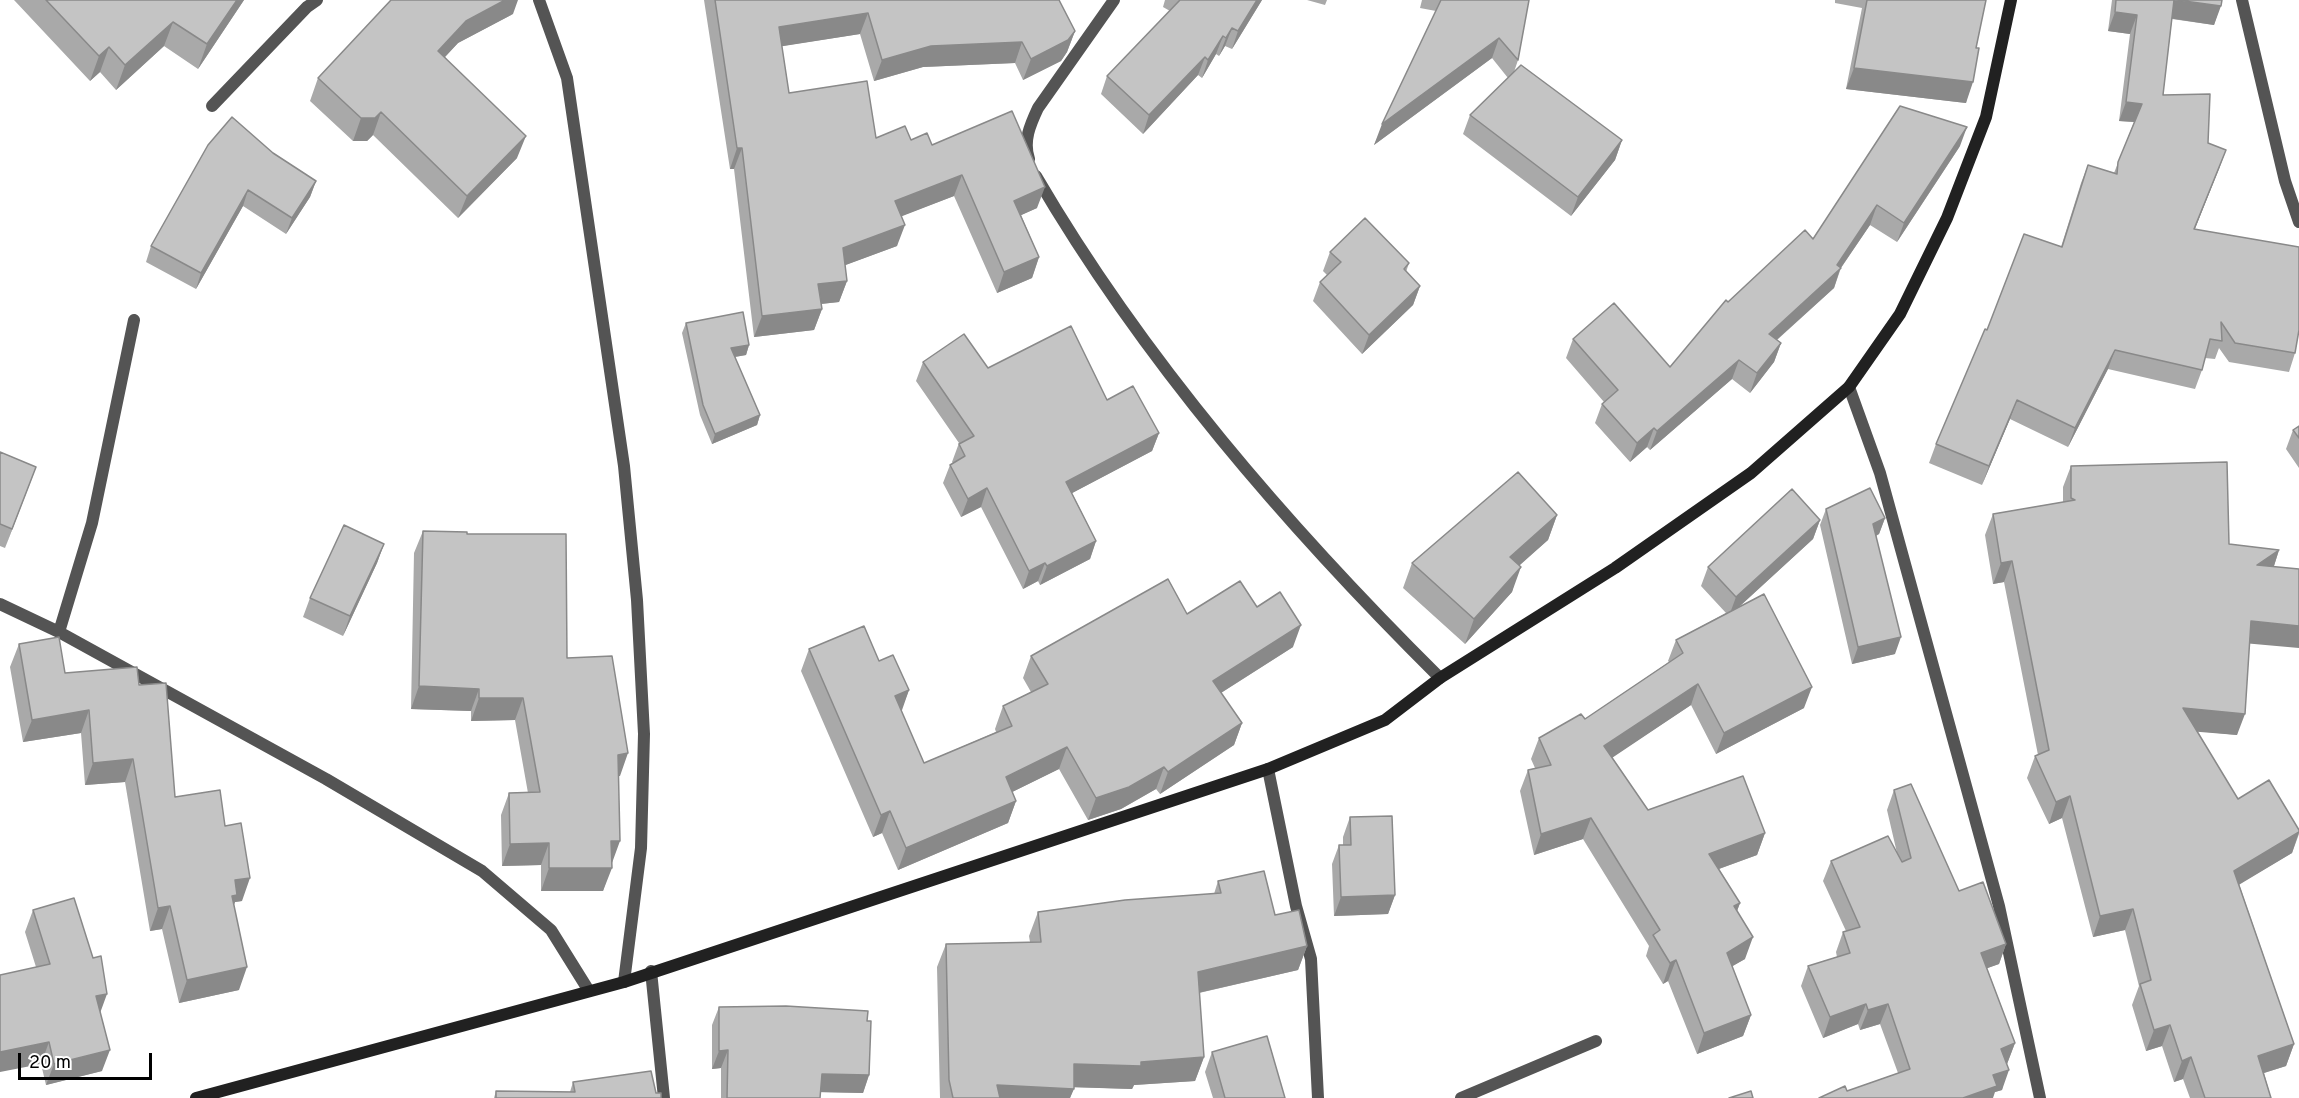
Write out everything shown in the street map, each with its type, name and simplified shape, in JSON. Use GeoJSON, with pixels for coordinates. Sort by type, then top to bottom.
{"type":"FeatureCollection","features":[{"type":"Feature","properties":{"kind":"street"},"geometry":{"type":"LineString","coordinates":[[212,106],[307,7],[317,0]]}},
{"type":"Feature","properties":{"kind":"street"},"geometry":{"type":"LineString","coordinates":[[538,0],[567,78],[624,465],[637,600],[644,734],[641,848],[624,982]]}},
{"type":"Feature","properties":{"kind":"street"},"geometry":{"type":"LineString","coordinates":[[1114,0],[1038,108],[1028,128],[1026,149],[1035,174],[1079,249],[1189,398],[1267,494],[1364,603],[1440,678]]}},
{"type":"Feature","properties":{"kind":"street"},"geometry":{"type":"LineString","coordinates":[[196,1098],[624,982],[651,971],[1268,770],[1385,720],[1440,678],[1615,568],[1751,473],[1849,387],[1900,314],[1947,218],[1986,117],[2011,0]]}},
{"type":"Feature","properties":{"kind":"street"},"geometry":{"type":"LineString","coordinates":[[2242,0],[2285,181],[2299,222]]}},
{"type":"Feature","properties":{"kind":"street"},"geometry":{"type":"LineString","coordinates":[[59,632],[92,523],[134,320]]}},
{"type":"Feature","properties":{"kind":"street"},"geometry":{"type":"LineString","coordinates":[[1849,387],[1880,473],[2000,906],[2040,1098]]}},
{"type":"Feature","properties":{"kind":"street"},"geometry":{"type":"LineString","coordinates":[[0,604],[59,632],[326,779],[482,871],[551,930],[589,991]]}},
{"type":"Feature","properties":{"kind":"street"},"geometry":{"type":"LineString","coordinates":[[1268,770],[1296,906],[1311,959],[1318,1098]]}},
{"type":"Feature","properties":{"kind":"street"},"geometry":{"type":"LineString","coordinates":[[651,971],[664,1098]]}},
{"type":"Feature","properties":{"kind":"street"},"geometry":{"type":"LineString","coordinates":[[1461,1098],[1596,1041]]}},
{"type":"Feature","properties":{"kind":"building"},"geometry":{"type":"Polygon","coordinates":[[[46,0],[237,0],[207,44],[173,22],[125,65],[109,47],[99,56],[46,0]]]}},
{"type":"Feature","properties":{"kind":"building"},"geometry":{"type":"Polygon","coordinates":[[[391,0],[505,0],[466,21],[438,51],[526,136],[467,196],[381,112],[375,118],[361,118],[318,78],[391,0]]]}},
{"type":"Feature","properties":{"kind":"building"},"geometry":{"type":"Polygon","coordinates":[[[715,0],[1059,0],[1075,31],[1068,40],[1031,59],[1022,42],[931,46],[882,60],[868,13],[779,27],[789,93],[867,81],[876,138],[905,126],[911,140],[927,133],[932,145],[1012,111],[1045,187],[1014,201],[1039,257],[1004,272],[962,175],[895,201],[905,225],[843,248],[847,281],[818,284],[822,309],[762,316],[742,148],[737,148],[715,0]]]}},
{"type":"Feature","properties":{"kind":"building"},"geometry":{"type":"Polygon","coordinates":[[[1180,0],[1257,0],[1238,31],[1232,28],[1226,38],[1223,36],[1208,60],[1205,57],[1149,115],[1107,76],[1180,0]]]}},
{"type":"Feature","properties":{"kind":"building"},"geometry":{"type":"Polygon","coordinates":[[[1441,0],[1529,0],[1518,60],[1499,38],[1382,124],[1441,0]]]}},
{"type":"Feature","properties":{"kind":"building"},"geometry":{"type":"Polygon","coordinates":[[[1867,0],[1986,0],[1976,48],[1979,48],[1973,82],[1854,68],[1867,0]]]}},
{"type":"Feature","properties":{"kind":"building"},"geometry":{"type":"Polygon","coordinates":[[[2116,0],[2174,0],[2163,95],[2210,94],[2208,143],[2226,150],[2194,229],[2299,247],[2299,330],[2295,353],[2235,343],[2221,322],[2222,341],[2210,339],[2202,370],[2115,350],[2075,428],[2017,400],[1989,466],[1936,444],[1985,329],[1987,330],[2024,234],[2062,247],[2088,165],[2117,174],[2118,162],[2142,104],[2126,102],[2137,15],[2115,12],[2116,0]]]}},
{"type":"Feature","properties":{"kind":"building"},"geometry":{"type":"Polygon","coordinates":[[[2177,0],[2222,0],[2221,6],[2177,0]]]}},
{"type":"Feature","properties":{"kind":"building"},"geometry":{"type":"Polygon","coordinates":[[[1521,65],[1622,140],[1578,197],[1470,115],[1521,65]]]}},
{"type":"Feature","properties":{"kind":"building"},"geometry":{"type":"Polygon","coordinates":[[[1900,106],[1967,127],[1904,223],[1877,205],[1837,265],[1841,268],[1769,334],[1781,343],[1757,373],[1739,360],[1657,431],[1654,428],[1637,443],[1602,404],[1618,390],[1573,339],[1614,303],[1670,367],[1726,300],[1728,302],[1805,230],[1813,239],[1900,106]]]}},
{"type":"Feature","properties":{"kind":"building"},"geometry":{"type":"Polygon","coordinates":[[[232,117],[273,153],[316,181],[292,218],[248,190],[201,273],[151,246],[208,145],[232,117]]]}},
{"type":"Feature","properties":{"kind":"building"},"geometry":{"type":"Polygon","coordinates":[[[1365,218],[1409,263],[1404,269],[1420,286],[1369,335],[1320,282],[1341,262],[1330,252],[1365,218]]]}},
{"type":"Feature","properties":{"kind":"building"},"geometry":{"type":"Polygon","coordinates":[[[743,312],[749,345],[731,348],[760,415],[715,434],[703,405],[686,323],[743,312]]]}},
{"type":"Feature","properties":{"kind":"building"},"geometry":{"type":"Polygon","coordinates":[[[1071,326],[1107,400],[1133,386],[1159,433],[1066,482],[1096,541],[1047,566],[1045,563],[1029,571],[987,488],[968,499],[950,465],[965,456],[959,444],[974,436],[923,362],[964,334],[988,368],[1071,326]]]}},
{"type":"Feature","properties":{"kind":"building"},"geometry":{"type":"Polygon","coordinates":[[[2299,426],[2299,438],[2293,430],[2299,426]]]}},
{"type":"Feature","properties":{"kind":"building"},"geometry":{"type":"Polygon","coordinates":[[[0,452],[36,467],[12,529],[0,524],[0,452]]]}},
{"type":"Feature","properties":{"kind":"building"},"geometry":{"type":"Polygon","coordinates":[[[2227,462],[2229,544],[2279,550],[2257,565],[2299,569],[2299,626],[2251,621],[2245,714],[2183,708],[2238,799],[2269,780],[2299,830],[2234,871],[2294,1044],[2258,1056],[2271,1098],[2205,1098],[2191,1057],[2182,1061],[2170,1025],[2154,1030],[2140,984],[2151,980],[2133,909],[2100,916],[2070,796],[2056,802],[2035,756],[2049,750],[2012,561],[2001,563],[1993,514],[2075,500],[2071,498],[2071,466],[2227,462]]]}},
{"type":"Feature","properties":{"kind":"building"},"geometry":{"type":"Polygon","coordinates":[[[1518,472],[1557,515],[1510,557],[1521,567],[1474,619],[1412,563],[1518,472]]]}},
{"type":"Feature","properties":{"kind":"building"},"geometry":{"type":"Polygon","coordinates":[[[1870,488],[1885,518],[1873,524],[1901,637],[1858,647],[1826,509],[1870,488]]]}},
{"type":"Feature","properties":{"kind":"building"},"geometry":{"type":"Polygon","coordinates":[[[1792,489],[1820,520],[1736,597],[1708,567],[1792,489]]]}},
{"type":"Feature","properties":{"kind":"building"},"geometry":{"type":"Polygon","coordinates":[[[344,525],[384,544],[350,616],[310,598],[344,525]]]}},
{"type":"Feature","properties":{"kind":"building"},"geometry":{"type":"Polygon","coordinates":[[[423,531],[467,532],[467,534],[566,534],[567,658],[612,656],[628,753],[618,755],[620,841],[611,841],[612,868],[549,868],[549,843],[510,844],[509,793],[540,792],[523,698],[479,698],[479,689],[419,686],[423,531]]]}},
{"type":"Feature","properties":{"kind":"building"},"geometry":{"type":"Polygon","coordinates":[[[1168,579],[1187,614],[1240,581],[1257,607],[1280,592],[1301,625],[1213,681],[1242,723],[1168,772],[1164,767],[1129,787],[1096,798],[1067,747],[1006,777],[1016,801],[906,848],[890,811],[881,815],[809,649],[864,626],[879,661],[893,655],[909,690],[895,696],[924,763],[1012,726],[1003,706],[1048,684],[1031,656],[1168,579]]]}},
{"type":"Feature","properties":{"kind":"building"},"geometry":{"type":"Polygon","coordinates":[[[1764,594],[1812,687],[1724,733],[1698,684],[1604,746],[1648,810],[1743,776],[1765,833],[1709,854],[1740,903],[1734,906],[1753,937],[1727,953],[1751,1015],[1704,1033],[1676,960],[1670,963],[1653,935],[1660,930],[1591,818],[1541,834],[1528,770],[1551,765],[1539,738],[1581,714],[1585,719],[1683,653],[1676,640],[1764,594]]]}},
{"type":"Feature","properties":{"kind":"building"},"geometry":{"type":"Polygon","coordinates":[[[59,637],[65,673],[137,667],[139,685],[166,683],[175,797],[220,790],[225,826],[241,823],[250,878],[235,880],[237,895],[232,896],[247,967],[187,980],[170,906],[158,908],[133,759],[93,763],[89,710],[32,720],[19,644],[59,637]]]}},
{"type":"Feature","properties":{"kind":"building"},"geometry":{"type":"Polygon","coordinates":[[[1911,784],[1959,891],[1983,882],[2006,944],[1981,953],[2015,1043],[2001,1049],[2009,1070],[1993,1075],[1997,1086],[1963,1098],[1819,1098],[1845,1086],[1847,1091],[1910,1069],[1888,1004],[1868,1010],[1866,1004],[1830,1017],[1808,966],[1850,953],[1843,932],[1860,927],[1831,861],[1888,836],[1902,862],[1911,858],[1894,790],[1911,784]]]}},
{"type":"Feature","properties":{"kind":"building"},"geometry":{"type":"Polygon","coordinates":[[[1392,816],[1395,895],[1341,897],[1339,845],[1351,845],[1350,817],[1392,816]]]}},
{"type":"Feature","properties":{"kind":"building"},"geometry":{"type":"Polygon","coordinates":[[[1264,871],[1275,915],[1299,910],[1307,946],[1198,972],[1204,1057],[1141,1062],[1141,1066],[1074,1064],[1074,1089],[997,1085],[1000,1098],[953,1098],[949,1080],[946,944],[1041,942],[1038,912],[1125,900],[1221,893],[1218,881],[1264,871]]]}},
{"type":"Feature","properties":{"kind":"building"},"geometry":{"type":"Polygon","coordinates":[[[74,898],[93,958],[101,956],[107,994],[96,996],[110,1050],[54,1064],[49,1042],[0,1052],[0,975],[50,964],[33,910],[74,898]]]}},
{"type":"Feature","properties":{"kind":"building"},"geometry":{"type":"Polygon","coordinates":[[[786,1006],[868,1011],[867,1021],[871,1021],[869,1075],[822,1074],[820,1098],[727,1098],[728,1050],[719,1051],[719,1007],[786,1006]]]}},
{"type":"Feature","properties":{"kind":"building"},"geometry":{"type":"Polygon","coordinates":[[[1267,1036],[1285,1098],[1225,1098],[1212,1052],[1267,1036]]]}},
{"type":"Feature","properties":{"kind":"building"},"geometry":{"type":"Polygon","coordinates":[[[651,1071],[656,1093],[661,1093],[661,1098],[496,1098],[496,1091],[575,1092],[573,1082],[651,1071]]]}},
{"type":"Feature","properties":{"kind":"building"},"geometry":{"type":"Polygon","coordinates":[[[1751,1091],[1753,1098],[1729,1098],[1751,1091]]]}}]}
